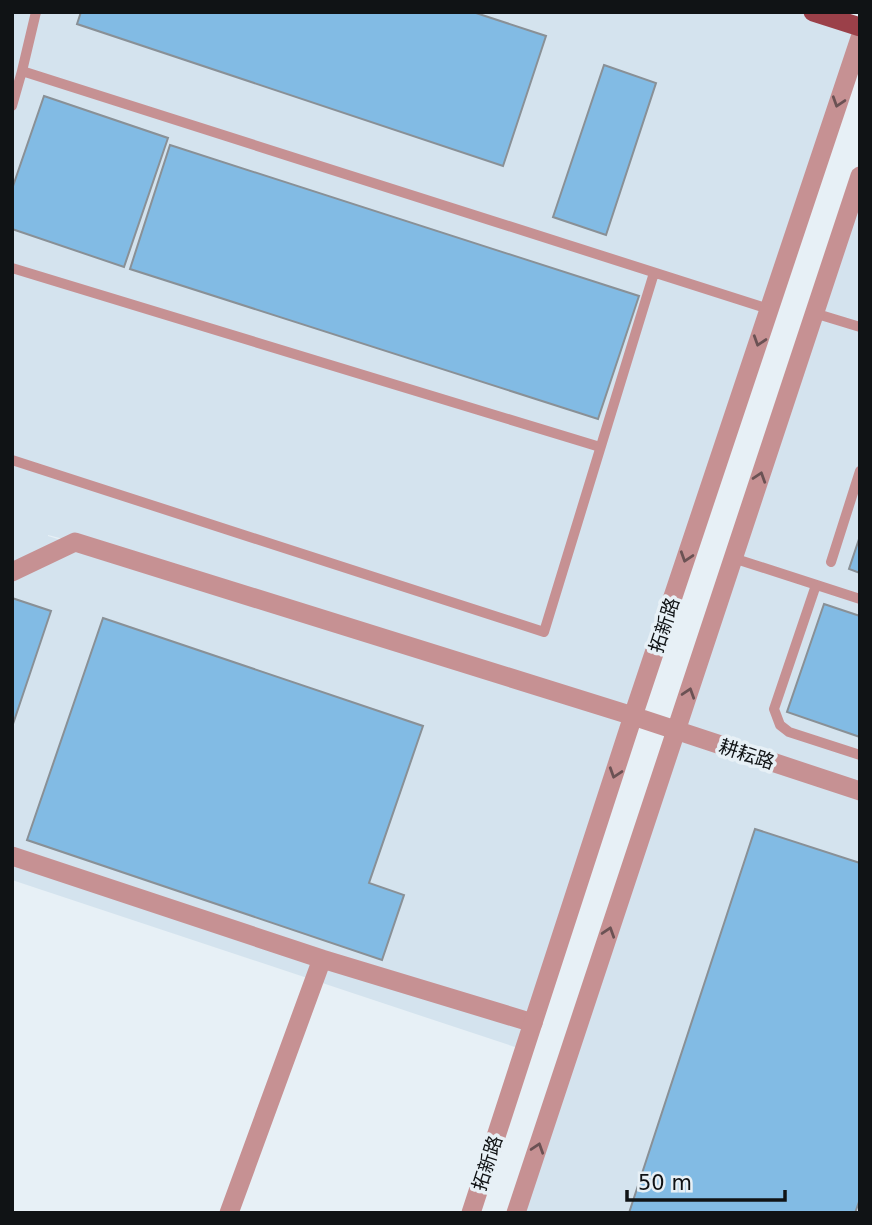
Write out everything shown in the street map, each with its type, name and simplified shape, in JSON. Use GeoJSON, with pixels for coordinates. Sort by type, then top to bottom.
{"type":"FeatureCollection","features":[{"type":"Feature","properties":{"kind":"main road"},"geometry":{"type":"LineString","coordinates":[[813,12],[860,27]]}},
{"type":"Feature","properties":{"kind":"street","name":"拓新路"},"geometry":{"type":"LineString","coordinates":[[471,1213],[633,716],[860,37]]}},
{"type":"Feature","properties":{"kind":"street"},"geometry":{"type":"LineString","coordinates":[[516,1213],[860,176]]}},
{"type":"Feature","properties":{"kind":"street","name":"耕耘路"},"geometry":{"type":"LineString","coordinates":[[12,572],[75,542],[633,716],[860,792]]}},
{"type":"Feature","properties":{"kind":"street"},"geometry":{"type":"LineString","coordinates":[[12,856],[322,959],[533,1023]]}},
{"type":"Feature","properties":{"kind":"street"},"geometry":{"type":"LineString","coordinates":[[229,1213],[322,959]]}},
{"type":"Feature","properties":{"kind":"lane"},"geometry":{"type":"LineString","coordinates":[[12,106],[36,12]]}},
{"type":"Feature","properties":{"kind":"lane"},"geometry":{"type":"LineString","coordinates":[[22,71],[769,309]]}},
{"type":"Feature","properties":{"kind":"lane"},"geometry":{"type":"LineString","coordinates":[[12,268],[600,447]]}},
{"type":"Feature","properties":{"kind":"lane"},"geometry":{"type":"LineString","coordinates":[[12,460],[544,632],[654,273]]}},
{"type":"Feature","properties":{"kind":"lane"},"geometry":{"type":"LineString","coordinates":[[814,313],[860,327]]}},
{"type":"Feature","properties":{"kind":"lane"},"geometry":{"type":"LineString","coordinates":[[831,562],[860,471]]}},
{"type":"Feature","properties":{"kind":"lane"},"geometry":{"type":"LineString","coordinates":[[733,558],[860,599]]}},
{"type":"Feature","properties":{"kind":"lane"},"geometry":{"type":"LineString","coordinates":[[816,585],[774,709],[779,725],[789,732],[860,755]]}},
{"type":"Feature","properties":{"kind":"shaded area"},"geometry":{"type":"Polygon","coordinates":[[[12,12],[813,12],[860,27],[524,1050],[12,880],[12,12]],[[48,535],[259,601],[75,542],[48,535]]]}},
{"type":"Feature","properties":{"kind":"shaded area"},"geometry":{"type":"Polygon","coordinates":[[[860,176],[860,1213],[516,1213],[860,176]]]}},
{"type":"Feature","properties":{"kind":"building"},"geometry":{"type":"Polygon","coordinates":[[[81,12],[473,12],[546,36],[503,166],[77,24],[81,12]]]}},
{"type":"Feature","properties":{"kind":"building"},"geometry":{"type":"Polygon","coordinates":[[[604,65],[656,83],[606,235],[553,217],[604,65]]]}},
{"type":"Feature","properties":{"kind":"building"},"geometry":{"type":"Polygon","coordinates":[[[44,96],[168,138],[124,267],[12,229],[12,189],[44,96]]]}},
{"type":"Feature","properties":{"kind":"building"},"geometry":{"type":"Polygon","coordinates":[[[170,145],[639,296],[598,419],[130,269],[170,145]]]}},
{"type":"Feature","properties":{"kind":"building"},"geometry":{"type":"Polygon","coordinates":[[[860,536],[860,573],[849,569],[860,536]]]}},
{"type":"Feature","properties":{"kind":"building"},"geometry":{"type":"Polygon","coordinates":[[[12,598],[51,611],[12,727],[12,598]]]}},
{"type":"Feature","properties":{"kind":"building"},"geometry":{"type":"Polygon","coordinates":[[[824,604],[860,616],[860,737],[787,712],[824,604]]]}},
{"type":"Feature","properties":{"kind":"building"},"geometry":{"type":"Polygon","coordinates":[[[103,618],[423,726],[369,883],[404,895],[382,960],[27,840],[103,618]]]}},
{"type":"Feature","properties":{"kind":"building"},"geometry":{"type":"Polygon","coordinates":[[[755,829],[860,863],[860,1199],[855,1213],[629,1213],[755,829]]]}}]}
